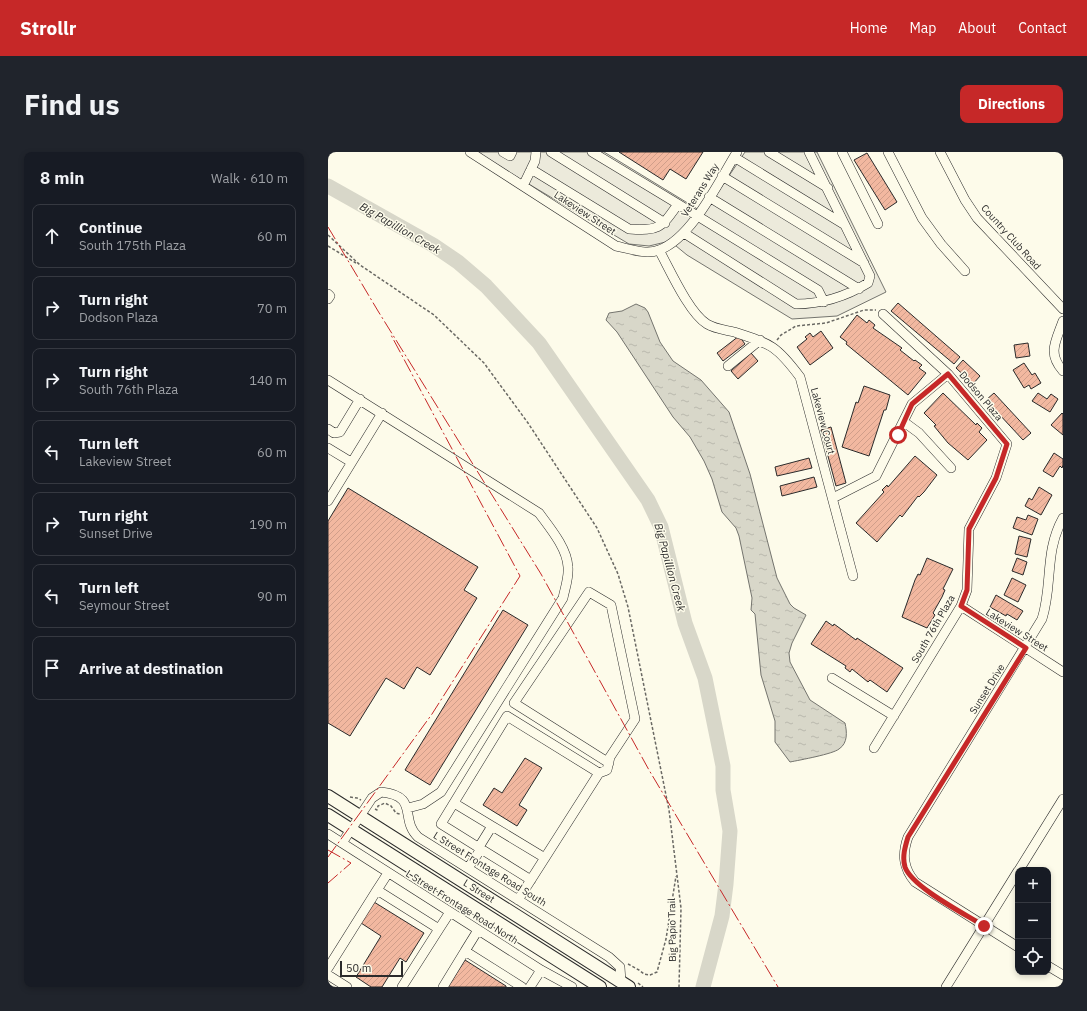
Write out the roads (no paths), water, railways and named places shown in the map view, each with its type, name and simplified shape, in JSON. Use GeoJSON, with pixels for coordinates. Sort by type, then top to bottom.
{"type":"FeatureCollection","features":[{"type":"Feature","properties":{"kind":"main road","name":"L Street"},"geometry":{"type":"LineString","coordinates":[[328,796],[625,984]]}},
{"type":"Feature","properties":{"kind":"main road","name":"L Street"},"geometry":{"type":"LineString","coordinates":[[328,815],[600,987]]}},
{"type":"Feature","properties":{"kind":"street","name":"Lakeview Street"},"geometry":{"type":"LineString","coordinates":[[470,152],[616,246],[640,252],[659,250]]}},
{"type":"Feature","properties":{"kind":"street"},"geometry":{"type":"LineString","coordinates":[[503,152],[510,156],[512,152]]}},
{"type":"Feature","properties":{"kind":"street"},"geometry":{"type":"LineString","coordinates":[[522,186],[531,169],[536,152]]}},
{"type":"Feature","properties":{"kind":"street"},"geometry":{"type":"LineString","coordinates":[[550,152],[665,223]]}},
{"type":"Feature","properties":{"kind":"street"},"geometry":{"type":"LineString","coordinates":[[592,152],[818,290],[824,302]]}},
{"type":"Feature","properties":{"kind":"street"},"geometry":{"type":"LineString","coordinates":[[769,152],[828,188]]}},
{"type":"Feature","properties":{"kind":"street"},"geometry":{"type":"LineString","coordinates":[[684,233],[796,304],[817,304],[824,302],[858,289],[868,283],[870,276],[809,152]]}},
{"type":"Feature","properties":{"kind":"street"},"geometry":{"type":"LineString","coordinates":[[842,152],[878,224]]}},
{"type":"Feature","properties":{"kind":"street"},"geometry":{"type":"LineString","coordinates":[[888,152],[922,218],[941,244],[965,271]]}},
{"type":"Feature","properties":{"kind":"street","name":"Country Club Road"},"geometry":{"type":"LineString","coordinates":[[940,152],[965,200],[977,218],[1063,309]]}},
{"type":"Feature","properties":{"kind":"street"},"geometry":{"type":"LineString","coordinates":[[735,154],[845,225]]}},
{"type":"Feature","properties":{"kind":"street","name":"Veterans Way"},"geometry":{"type":"LineString","coordinates":[[659,250],[684,233],[698,216],[735,154]]}},
{"type":"Feature","properties":{"kind":"street"},"geometry":{"type":"LineString","coordinates":[[531,169],[629,229],[647,230],[661,227],[678,204]]}},
{"type":"Feature","properties":{"kind":"street"},"geometry":{"type":"LineString","coordinates":[[722,176],[864,264]]}},
{"type":"Feature","properties":{"kind":"street"},"geometry":{"type":"LineString","coordinates":[[709,198],[858,289]]}},
{"type":"Feature","properties":{"kind":"street","name":"Lakeview Court"},"geometry":{"type":"LineString","coordinates":[[659,250],[696,315],[708,325],[760,340],[773,346],[783,354],[800,377],[853,576]]}},
{"type":"Feature","properties":{"kind":"street"},"geometry":{"type":"LineString","coordinates":[[328,294],[330,296],[328,300]]}},
{"type":"Feature","properties":{"kind":"street","name":"Dodson Plaza"},"geometry":{"type":"LineString","coordinates":[[883,314],[948,374],[1007,444]]}},
{"type":"Feature","properties":{"kind":"street"},"geometry":{"type":"LineString","coordinates":[[1063,321],[1053,352],[1057,364],[1063,371]]}},
{"type":"Feature","properties":{"kind":"street"},"geometry":{"type":"LineString","coordinates":[[728,366],[760,340]]}},
{"type":"Feature","properties":{"kind":"street"},"geometry":{"type":"LineString","coordinates":[[833,498],[876,476],[912,404],[948,374]]}},
{"type":"Feature","properties":{"kind":"street"},"geometry":{"type":"LineString","coordinates":[[328,380],[539,513],[564,552],[568,567],[567,584],[562,598],[441,792],[423,804],[408,808],[393,794],[381,792],[376,794],[359,816],[342,843]]}},
{"type":"Feature","properties":{"kind":"street"},"geometry":{"type":"LineString","coordinates":[[328,429],[334,432],[340,432],[360,399]]}},
{"type":"Feature","properties":{"kind":"street"},"geometry":{"type":"LineString","coordinates":[[328,501],[382,413]]}},
{"type":"Feature","properties":{"kind":"street"},"geometry":{"type":"LineString","coordinates":[[904,422],[919,433],[951,468]]}},
{"type":"Feature","properties":{"kind":"street","name":"South 76th Plaza"},"geometry":{"type":"LineString","coordinates":[[874,748],[961,606],[967,590],[969,529],[996,478],[1007,444]]}},
{"type":"Feature","properties":{"kind":"street"},"geometry":{"type":"LineString","coordinates":[[328,448],[351,462]]}},
{"type":"Feature","properties":{"kind":"street","name":"Sunset Drive"},"geometry":{"type":"LineString","coordinates":[[984,926],[915,882],[909,874],[904,862],[905,846],[908,837],[1039,627],[1045,611],[1052,543],[1063,518]]}},
{"type":"Feature","properties":{"kind":"street"},"geometry":{"type":"LineString","coordinates":[[518,900],[531,880],[599,773],[607,770],[610,757],[635,719],[611,605],[589,592],[514,703],[441,824],[531,880]]}},
{"type":"Feature","properties":{"kind":"street","name":"Lakeview Street"},"geometry":{"type":"LineString","coordinates":[[961,606],[1063,672]]}},
{"type":"Feature","properties":{"kind":"street"},"geometry":{"type":"LineString","coordinates":[[832,678],[894,716]]}},
{"type":"Feature","properties":{"kind":"street"},"geometry":{"type":"LineString","coordinates":[[514,703],[609,763]]}},
{"type":"Feature","properties":{"kind":"street"},"geometry":{"type":"LineString","coordinates":[[507,716],[599,773]]}},
{"type":"Feature","properties":{"kind":"street"},"geometry":{"type":"LineString","coordinates":[[1020,867],[1063,799]]}},
{"type":"Feature","properties":{"kind":"street"},"geometry":{"type":"LineString","coordinates":[[454,803],[545,858]]}},
{"type":"Feature","properties":{"kind":"street","name":"L Street Frontage Road South"},"geometry":{"type":"LineString","coordinates":[[408,808],[409,825],[412,831],[609,957],[620,967],[625,984]]}},
{"type":"Feature","properties":{"kind":"street"},"geometry":{"type":"LineString","coordinates":[[468,868],[492,826]]}},
{"type":"Feature","properties":{"kind":"street","name":"L Street Frontage Road North"},"geometry":{"type":"LineString","coordinates":[[328,834],[541,970],[572,987]]}},
{"type":"Feature","properties":{"kind":"street"},"geometry":{"type":"LineString","coordinates":[[328,968],[388,873]]}},
{"type":"Feature","properties":{"kind":"street"},"geometry":{"type":"LineString","coordinates":[[946,987],[1015,876]]}},
{"type":"Feature","properties":{"kind":"street"},"geometry":{"type":"LineString","coordinates":[[377,890],[439,929]]}},
{"type":"Feature","properties":{"kind":"street"},"geometry":{"type":"LineString","coordinates":[[402,987],[450,912]]}},
{"type":"Feature","properties":{"kind":"street"},"geometry":{"type":"LineString","coordinates":[[984,926],[1015,945]]}},
{"type":"Feature","properties":{"kind":"street"},"geometry":{"type":"LineString","coordinates":[[443,987],[478,930]]}},
{"type":"Feature","properties":{"kind":"street"},"geometry":{"type":"LineString","coordinates":[[465,951],[522,987]]}},
{"type":"Feature","properties":{"kind":"street"},"geometry":{"type":"LineString","coordinates":[[1051,968],[1063,975]]}},
{"type":"Feature","properties":{"kind":"street"},"geometry":{"type":"LineString","coordinates":[[535,985],[541,970]]}},
{"type":"Feature","properties":{"kind":"street"},"geometry":{"type":"LineString","coordinates":[[328,975],[347,987]]}},
{"type":"Feature","properties":{"kind":"water"},"geometry":{"type":"Polygon","coordinates":[[[636,304],[645,308],[648,312],[660,342],[673,361],[701,380],[729,412],[750,474],[777,578],[790,604],[806,615],[792,643],[789,653],[790,662],[810,700],[845,723],[845,741],[842,747],[836,751],[790,762],[775,742],[775,721],[761,675],[755,614],[751,610],[752,598],[736,528],[722,512],[712,479],[704,461],[690,437],[673,417],[617,332],[606,320],[609,313],[622,311],[636,304]]]}},
{"type":"Feature","properties":{"kind":"waterway","name":"Big Papillion Creek"},"geometry":{"type":"LineString","coordinates":[[328,186],[433,245],[458,262],[486,286],[539,343],[648,500],[661,527],[685,623],[705,678],[723,766],[723,790],[730,831],[722,916],[703,987]]}}]}
